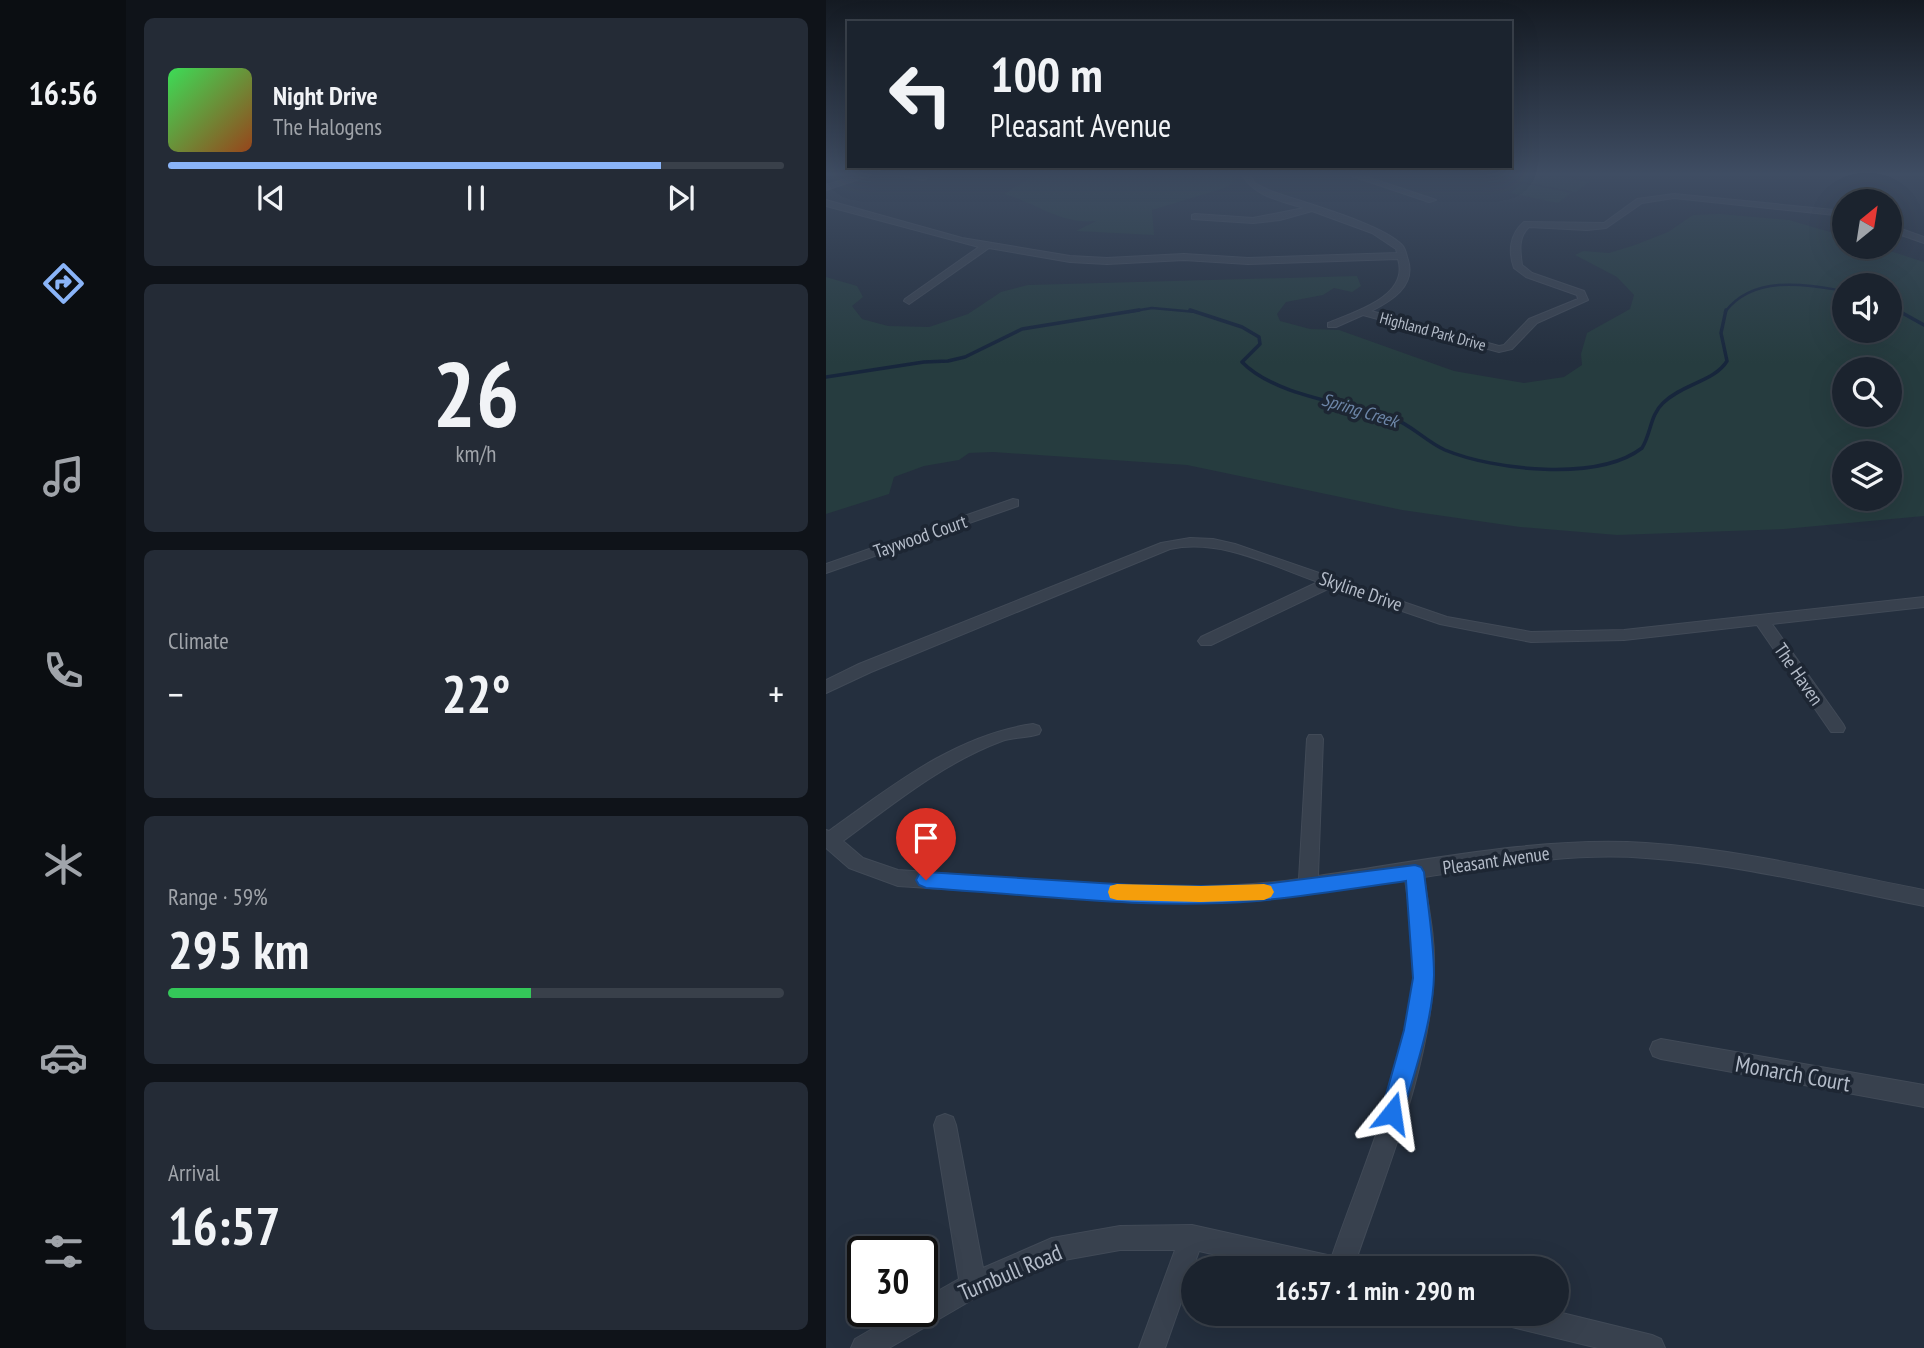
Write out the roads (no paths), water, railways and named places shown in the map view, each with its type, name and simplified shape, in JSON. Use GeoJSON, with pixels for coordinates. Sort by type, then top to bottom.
{"type":"FeatureCollection","features":[{"type":"Feature","properties":{"kind":"street"},"geometry":{"type":"LineString","coordinates":[[942,237],[1070,259],[1107,261],[1184,257],[1300,261],[1401,256]]}},
{"type":"Feature","properties":{"kind":"street"},"geometry":{"type":"LineString","coordinates":[[1332,325],[1385,299],[1403,284],[1406,270],[1400,248],[1386,237]]}},
{"type":"Feature","properties":{"kind":"street","name":"Highland Park Drive"},"geometry":{"type":"LineString","coordinates":[[1362,312],[1499,349],[1508,347],[1533,321],[1583,300],[1581,293],[1529,275],[1517,266],[1518,237]]}},
{"type":"Feature","properties":{"kind":"street"},"geometry":{"type":"LineString","coordinates":[[909,301],[987,246]]}},
{"type":"Feature","properties":{"kind":"street","name":"Taywood Court"},"geometry":{"type":"LineString","coordinates":[[826,569],[1013,503]]}},
{"type":"Feature","properties":{"kind":"street","name":"Skyline Drive"},"geometry":{"type":"LineString","coordinates":[[826,687],[865,668],[1167,546],[1188,541],[1219,544],[1445,621],[1531,637],[1624,635],[1921,605]]}},
{"type":"Feature","properties":{"kind":"street"},"geometry":{"type":"LineString","coordinates":[[1206,641],[1333,582]]}},
{"type":"Feature","properties":{"kind":"street","name":"The Haven"},"geometry":{"type":"LineString","coordinates":[[1762,621],[1837,728]]}},
{"type":"Feature","properties":{"kind":"street"},"geometry":{"type":"LineString","coordinates":[[828,838],[957,756],[998,736],[1033,730]]}},
{"type":"Feature","properties":{"kind":"street"},"geometry":{"type":"LineString","coordinates":[[1308,885],[1309,838],[1316,789],[1315,739]]}},
{"type":"Feature","properties":{"kind":"street","name":"Pleasant Avenue"},"geometry":{"type":"LineString","coordinates":[[828,838],[856,863],[898,878],[1132,893],[1256,893],[1577,850],[1645,850],[1723,859],[1924,898]]}},
{"type":"Feature","properties":{"kind":"street"},"geometry":{"type":"LineString","coordinates":[[1344,1256],[1392,1113],[1415,1030],[1423,978],[1423,944],[1415,872]]}},
{"type":"Feature","properties":{"kind":"street","name":"Monarch Court"},"geometry":{"type":"LineString","coordinates":[[1661,1049],[1924,1096]]}},
{"type":"Feature","properties":{"kind":"street"},"geometry":{"type":"LineString","coordinates":[[945,1125],[973,1284]]}},
{"type":"Feature","properties":{"kind":"street"},"geometry":{"type":"LineString","coordinates":[[1152,1348],[1192,1237]]}},
{"type":"Feature","properties":{"kind":"street","name":"Turnbull Road"},"geometry":{"type":"LineString","coordinates":[[864,1348],[973,1284],[1052,1250],[1120,1238],[1192,1237],[1276,1256]]}},
{"type":"Feature","properties":{"kind":"street"},"geometry":{"type":"LineString","coordinates":[[1544,1326],[1585,1341],[1652,1348]]}},
{"type":"Feature","properties":{"kind":"waterway","name":"Spring Creek"},"geometry":{"type":"LineString","coordinates":[[1726,311],[1736,300],[1764,287],[1796,285],[1832,289]]}},
{"type":"Feature","properties":{"kind":"waterway","name":"Spring Creek"},"geometry":{"type":"LineString","coordinates":[[1128,312],[1152,308],[1196,312]]}},
{"type":"Feature","properties":{"kind":"waterway","name":"Spring Creek"},"geometry":{"type":"LineString","coordinates":[[826,377],[924,362],[948,361],[965,357],[1022,329],[1139,310]]}},
{"type":"Feature","properties":{"kind":"waterway","name":"Spring Creek"},"geometry":{"type":"LineString","coordinates":[[1190,310],[1242,327],[1259,337],[1260,344],[1242,362],[1273,383],[1312,397],[1390,417],[1445,450],[1465,457],[1490,463],[1545,469],[1599,465],[1623,459],[1642,448],[1656,413],[1663,403],[1679,391],[1715,373],[1727,361],[1721,333],[1726,311]]}},
{"type":"Feature","properties":{"kind":"waterway","name":"Spring Creek"},"geometry":{"type":"LineString","coordinates":[[1902,313],[1924,325]]}}]}
